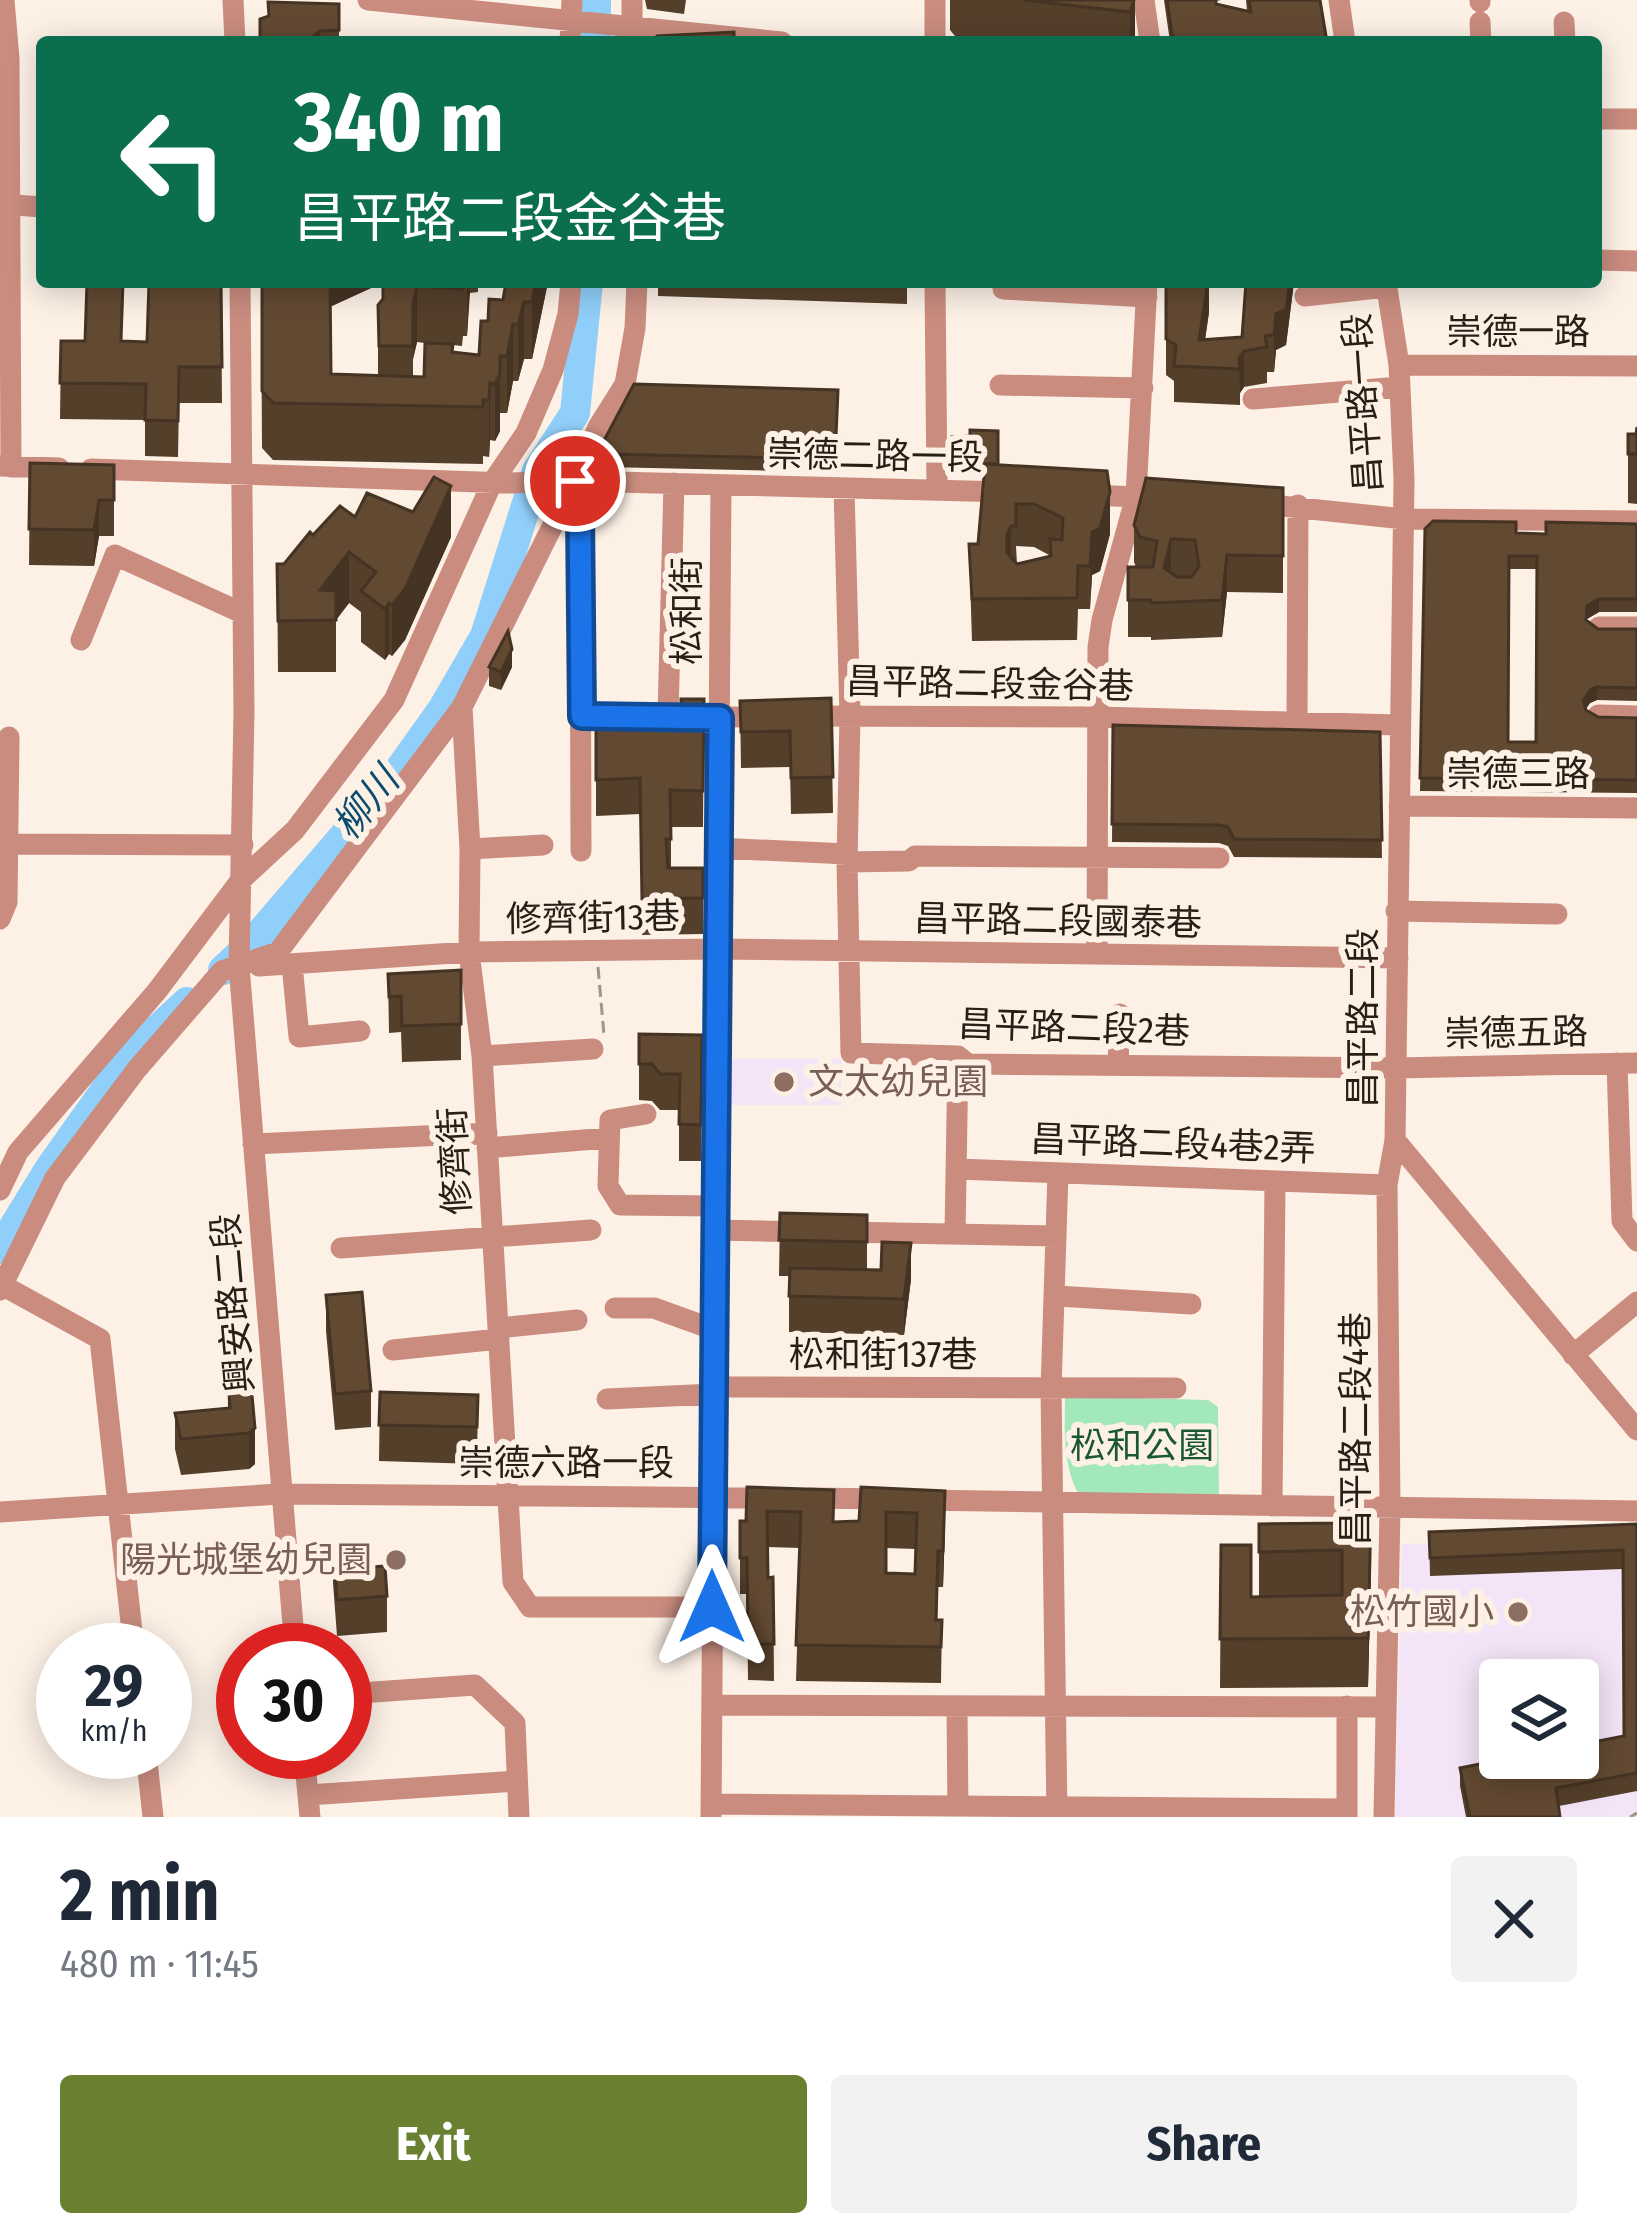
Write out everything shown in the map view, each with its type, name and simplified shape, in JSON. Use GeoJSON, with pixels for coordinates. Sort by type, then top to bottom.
{"type":"FeatureCollection","features":[{"type":"Feature","properties":{"kind":"street"},"geometry":{"type":"LineString","coordinates":[[4,0],[9,58],[6,466],[501,483]]}},
{"type":"Feature","properties":{"kind":"street"},"geometry":{"type":"LineString","coordinates":[[233,0],[235,36]]}},
{"type":"Feature","properties":{"kind":"street"},"geometry":{"type":"LineString","coordinates":[[368,0],[573,12],[628,30],[705,36]]}},
{"type":"Feature","properties":{"kind":"street"},"geometry":{"type":"LineString","coordinates":[[628,30],[632,0]]}},
{"type":"Feature","properties":{"kind":"street"},"geometry":{"type":"LineString","coordinates":[[935,0],[935,36]]}},
{"type":"Feature","properties":{"kind":"street"},"geometry":{"type":"LineString","coordinates":[[1144,0],[1149,36]]}},
{"type":"Feature","properties":{"kind":"street"},"geometry":{"type":"LineString","coordinates":[[1339,0],[1344,36]]}},
{"type":"Feature","properties":{"kind":"street"},"geometry":{"type":"LineString","coordinates":[[1602,119],[1637,119]]}},
{"type":"Feature","properties":{"kind":"street"},"geometry":{"type":"LineString","coordinates":[[5,204],[36,207]]}},
{"type":"Feature","properties":{"kind":"street"},"geometry":{"type":"LineString","coordinates":[[1602,260],[1637,261]]}},
{"type":"Feature","properties":{"kind":"street"},"geometry":{"type":"LineString","coordinates":[[240,288],[240,881]]}},
{"type":"Feature","properties":{"kind":"street"},"geometry":{"type":"LineString","coordinates":[[0,1190],[9,1150],[157,991],[240,881],[296,830],[394,700],[554,370],[570,288]]}},
{"type":"Feature","properties":{"kind":"street"},"geometry":{"type":"LineString","coordinates":[[131,1623],[100,1339],[1,1288],[55,1178],[137,1069],[221,971],[240,959],[278,952],[462,707],[567,482],[625,384],[637,288]]}},
{"type":"Feature","properties":{"kind":"street"},"geometry":{"type":"LineString","coordinates":[[935,288],[938,489]]}},
{"type":"Feature","properties":{"kind":"street"},"geometry":{"type":"LineString","coordinates":[[1304,296],[1359,288]]}},
{"type":"Feature","properties":{"kind":"street","name":"昌平路一段"},"geometry":{"type":"LineString","coordinates":[[1387,288],[1400,376],[1404,519]]}},
{"type":"Feature","properties":{"kind":"street"},"geometry":{"type":"LineString","coordinates":[[1003,289],[1147,289],[1136,496],[1102,620],[1097,954]]}},
{"type":"Feature","properties":{"kind":"street","name":"崇德一路"},"geometry":{"type":"LineString","coordinates":[[1253,399],[1400,376],[1637,366]]}},
{"type":"Feature","properties":{"kind":"street"},"geometry":{"type":"LineString","coordinates":[[1000,385],[1143,388]]}},
{"type":"Feature","properties":{"kind":"street"},"geometry":{"type":"LineString","coordinates":[[567,482],[580,514],[580,851]]}},
{"type":"Feature","properties":{"kind":"street","name":"崇德二路一段"},"geometry":{"type":"LineString","coordinates":[[501,483],[1024,492]]}},
{"type":"Feature","properties":{"kind":"street"},"geometry":{"type":"LineString","coordinates":[[668,716],[674,483]]}},
{"type":"Feature","properties":{"kind":"street","name":"松和街"},"geometry":{"type":"LineString","coordinates":[[711,1811],[722,484]]}},
{"type":"Feature","properties":{"kind":"street"},"geometry":{"type":"LineString","coordinates":[[844,488],[850,715],[847,951]]}},
{"type":"Feature","properties":{"kind":"street"},"geometry":{"type":"LineString","coordinates":[[1071,494],[1195,500]]}},
{"type":"Feature","properties":{"kind":"street"},"geometry":{"type":"LineString","coordinates":[[1236,502],[1404,519],[1637,521]]}},
{"type":"Feature","properties":{"kind":"street"},"geometry":{"type":"LineString","coordinates":[[1297,722],[1298,506]]}},
{"type":"Feature","properties":{"kind":"street","name":"昌平路二段"},"geometry":{"type":"LineString","coordinates":[[1404,519],[1395,1140],[1637,1430]]}},
{"type":"Feature","properties":{"kind":"street"},"geometry":{"type":"LineString","coordinates":[[81,640],[115,555],[242,613]]}},
{"type":"Feature","properties":{"kind":"street"},"geometry":{"type":"LineString","coordinates":[[1599,627],[1637,627]]}},
{"type":"Feature","properties":{"kind":"street","name":"修齊街"},"geometry":{"type":"LineString","coordinates":[[462,707],[470,849],[469,952],[482,1056],[513,1582],[530,1607],[712,1607]]}},
{"type":"Feature","properties":{"kind":"street"},"geometry":{"type":"LineString","coordinates":[[1598,715],[1637,716]]}},
{"type":"Feature","properties":{"kind":"street","name":"昌平路二段金谷巷"},"geometry":{"type":"LineString","coordinates":[[582,716],[1099,717],[1398,725]]}},
{"type":"Feature","properties":{"kind":"street"},"geometry":{"type":"LineString","coordinates":[[0,919],[7,902],[3,844],[9,736]]}},
{"type":"Feature","properties":{"kind":"street","name":"崇德三路"},"geometry":{"type":"LineString","coordinates":[[1399,806],[1637,808]]}},
{"type":"Feature","properties":{"kind":"street"},"geometry":{"type":"LineString","coordinates":[[3,844],[243,845]]}},
{"type":"Feature","properties":{"kind":"street"},"geometry":{"type":"LineString","coordinates":[[470,849],[543,844]]}},
{"type":"Feature","properties":{"kind":"street"},"geometry":{"type":"LineString","coordinates":[[718,848],[909,861],[915,856],[1219,858]]}},
{"type":"Feature","properties":{"kind":"street","name":"興安路二段"},"geometry":{"type":"LineString","coordinates":[[240,881],[240,959],[253,1144],[292,1623]]}},
{"type":"Feature","properties":{"kind":"street"},"geometry":{"type":"LineString","coordinates":[[1396,911],[1557,914]]}},
{"type":"Feature","properties":{"kind":"street","name":"修齊街13巷"},"geometry":{"type":"LineString","coordinates":[[240,959],[292,964],[469,952],[717,950]]}},
{"type":"Feature","properties":{"kind":"street","name":"昌平路二段國泰巷"},"geometry":{"type":"LineString","coordinates":[[717,950],[1398,958]]}},
{"type":"Feature","properties":{"kind":"street","name":"昌平路二段2巷"},"geometry":{"type":"LineString","coordinates":[[847,951],[850,1053],[958,1056],[968,1064],[1396,1068]]}},
{"type":"Feature","properties":{"kind":"street"},"geometry":{"type":"LineString","coordinates":[[292,964],[299,1036],[360,1031]]}},
{"type":"Feature","properties":{"kind":"street"},"geometry":{"type":"LineString","coordinates":[[1118,1065],[1120,1014]]}},
{"type":"Feature","properties":{"kind":"street"},"geometry":{"type":"LineString","coordinates":[[482,1056],[598,1043]]}},
{"type":"Feature","properties":{"kind":"street"},"geometry":{"type":"LineString","coordinates":[[956,1234],[958,1056]]}},
{"type":"Feature","properties":{"kind":"street"},"geometry":{"type":"LineString","coordinates":[[1627,1063],[1622,1222],[1637,1241]]}},
{"type":"Feature","properties":{"kind":"street","name":"崇德五路"},"geometry":{"type":"LineString","coordinates":[[1396,1068],[1627,1063]]}},
{"type":"Feature","properties":{"kind":"street"},"geometry":{"type":"LineString","coordinates":[[646,1114],[610,1120],[608,1186],[620,1205],[716,1206]]}},
{"type":"Feature","properties":{"kind":"street"},"geometry":{"type":"LineString","coordinates":[[253,1144],[607,1138]]}},
{"type":"Feature","properties":{"kind":"street","name":"昌平路二段4巷"},"geometry":{"type":"LineString","coordinates":[[1384,1817],[1390,1508],[1387,1185],[1395,1140]]}},
{"type":"Feature","properties":{"kind":"street","name":"昌平路二段4巷2弄"},"geometry":{"type":"LineString","coordinates":[[956,1169],[1387,1185]]}},
{"type":"Feature","properties":{"kind":"street"},"geometry":{"type":"LineString","coordinates":[[1057,1812],[1051,1389],[1058,1173]]}},
{"type":"Feature","properties":{"kind":"street"},"geometry":{"type":"LineString","coordinates":[[1272,1505],[1275,1182]]}},
{"type":"Feature","properties":{"kind":"street"},"geometry":{"type":"LineString","coordinates":[[716,1230],[1056,1236]]}},
{"type":"Feature","properties":{"kind":"street"},"geometry":{"type":"LineString","coordinates":[[341,1248],[591,1231]]}},
{"type":"Feature","properties":{"kind":"street"},"geometry":{"type":"LineString","coordinates":[[1057,1296],[1191,1304]]}},
{"type":"Feature","properties":{"kind":"street"},"geometry":{"type":"LineString","coordinates":[[1573,1355],[1637,1302]]}},
{"type":"Feature","properties":{"kind":"street"},"geometry":{"type":"LineString","coordinates":[[615,1308],[654,1308],[715,1330]]}},
{"type":"Feature","properties":{"kind":"street"},"geometry":{"type":"LineString","coordinates":[[393,1350],[577,1320]]}},
{"type":"Feature","properties":{"kind":"street","name":"松和街137巷"},"geometry":{"type":"LineString","coordinates":[[607,1399],[714,1390],[1176,1388]]}},
{"type":"Feature","properties":{"kind":"street","name":"崇德六路一段"},"geometry":{"type":"LineString","coordinates":[[0,1511],[279,1494],[1637,1511]]}},
{"type":"Feature","properties":{"kind":"street"},"geometry":{"type":"LineString","coordinates":[[372,1692],[475,1685],[515,1723],[519,1817]]}},
{"type":"Feature","properties":{"kind":"street"},"geometry":{"type":"LineString","coordinates":[[712,1705],[1386,1707]]}},
{"type":"Feature","properties":{"kind":"street"},"geometry":{"type":"LineString","coordinates":[[957,1706],[958,1811]]}},
{"type":"Feature","properties":{"kind":"street"},"geometry":{"type":"LineString","coordinates":[[711,1811],[1347,1813],[1347,1706]]}},
{"type":"Feature","properties":{"kind":"street"},"geometry":{"type":"LineString","coordinates":[[149,1779],[153,1817]]}},
{"type":"Feature","properties":{"kind":"street"},"geometry":{"type":"LineString","coordinates":[[309,1806],[518,1781]]}},
{"type":"Feature","properties":{"kind":"path"},"geometry":{"type":"LineString","coordinates":[[598,965],[598,1043]]}},
{"type":"Feature","properties":{"kind":"path"},"geometry":{"type":"LineString","coordinates":[[1630,1817],[1637,1814]]}},
{"type":"Feature","properties":{"kind":"shaded area","name":"文太幼兒園"},"geometry":{"type":"Polygon","coordinates":[[[726,1059],[841,1059],[841,1105],[726,1105],[726,1059]]]}},
{"type":"Feature","properties":{"kind":"shaded area","name":"松竹國小"},"geometry":{"type":"Polygon","coordinates":[[[1637,1540],[1637,1817],[1395,1817],[1402,1544],[1637,1540]]]}},
{"type":"Feature","properties":{"kind":"green space","name":"松和公園"},"geometry":{"type":"Polygon","coordinates":[[[1065,1396],[1208,1400],[1218,1407],[1219,1496],[1078,1493],[1067,1458],[1065,1396]]]}},
{"type":"Feature","properties":{"kind":"building"},"geometry":{"type":"Polygon","coordinates":[[[1023,0],[1134,0],[1130,12],[1023,0]]]}},
{"type":"Feature","properties":{"kind":"building"},"geometry":{"type":"Polygon","coordinates":[[[1167,0],[1216,0],[1216,4],[1251,12],[1249,0],[1320,0],[1326,36],[1173,36],[1167,0]]]}},
{"type":"Feature","properties":{"kind":"building"},"geometry":{"type":"Polygon","coordinates":[[[268,2],[339,4],[339,30],[314,36],[260,36],[260,19],[269,16],[268,2]]]}},
{"type":"Feature","properties":{"kind":"building"},"geometry":{"type":"Polygon","coordinates":[[[734,32],[734,36],[657,36],[734,32]]]}},
{"type":"Feature","properties":{"kind":"building"},"geometry":{"type":"Polygon","coordinates":[[[87,288],[123,288],[121,341],[147,342],[149,288],[221,288],[222,367],[179,367],[178,421],[145,420],[146,384],[60,383],[61,341],[85,341],[87,288]]]}},
{"type":"Feature","properties":{"kind":"building"},"geometry":{"type":"Polygon","coordinates":[[[262,288],[330,288],[331,374],[424,377],[425,343],[453,344],[452,352],[479,355],[481,321],[488,321],[489,299],[503,300],[505,288],[535,288],[532,302],[524,302],[518,325],[513,324],[507,356],[500,356],[500,374],[495,384],[490,383],[489,400],[483,400],[483,407],[273,403],[262,391],[262,288]]]}},
{"type":"Feature","properties":{"kind":"building"},"geometry":{"type":"Polygon","coordinates":[[[383,288],[417,288],[413,346],[379,346],[378,305],[383,288]]]}},
{"type":"Feature","properties":{"kind":"building"},"geometry":{"type":"Polygon","coordinates":[[[1166,288],[1207,288],[1199,340],[1242,337],[1246,288],[1289,288],[1286,309],[1276,314],[1274,335],[1265,336],[1267,347],[1244,351],[1240,369],[1174,366],[1176,345],[1166,339],[1166,288]]]}},
{"type":"Feature","properties":{"kind":"building"},"geometry":{"type":"Polygon","coordinates":[[[634,384],[838,390],[835,459],[605,454],[601,446],[634,384]]]}},
{"type":"Feature","properties":{"kind":"building"},"geometry":{"type":"Polygon","coordinates":[[[1637,427],[1637,454],[1628,454],[1628,434],[1636,434],[1637,427]]]}},
{"type":"Feature","properties":{"kind":"building"},"geometry":{"type":"Polygon","coordinates":[[[970,430],[998,431],[998,464],[953,462],[952,437],[970,436],[970,430]]]}},
{"type":"Feature","properties":{"kind":"building"},"geometry":{"type":"Polygon","coordinates":[[[30,463],[114,465],[114,500],[99,500],[94,530],[29,529],[30,463]]]}},
{"type":"Feature","properties":{"kind":"building"},"geometry":{"type":"Polygon","coordinates":[[[985,464],[1107,471],[1110,492],[1100,528],[1092,532],[1090,566],[1078,566],[1077,598],[972,599],[969,544],[978,544],[985,464]],[[1016,504],[1016,526],[1007,534],[1007,553],[1017,564],[1051,556],[1050,539],[1062,540],[1063,518],[1034,504],[1016,504]]]}},
{"type":"Feature","properties":{"kind":"building"},"geometry":{"type":"Polygon","coordinates":[[[434,477],[451,486],[405,589],[392,605],[385,609],[361,591],[376,572],[349,552],[320,590],[336,591],[336,620],[278,621],[277,564],[284,564],[310,532],[313,535],[340,506],[355,517],[367,493],[413,512],[434,477]]]}},
{"type":"Feature","properties":{"kind":"building"},"geometry":{"type":"Polygon","coordinates":[[[1146,478],[1283,488],[1283,556],[1227,555],[1222,600],[1128,600],[1128,567],[1153,567],[1157,541],[1140,537],[1134,525],[1146,478]],[[1171,539],[1164,568],[1177,577],[1191,577],[1199,567],[1195,540],[1171,539]]]}},
{"type":"Feature","properties":{"kind":"building"},"geometry":{"type":"Polygon","coordinates":[[[1433,521],[1516,522],[1516,533],[1546,534],[1546,522],[1637,524],[1637,599],[1599,599],[1587,606],[1586,620],[1598,629],[1637,629],[1637,688],[1597,687],[1583,701],[1586,710],[1598,717],[1637,718],[1637,780],[1420,778],[1425,529],[1433,521]],[[1509,556],[1508,742],[1536,742],[1537,556],[1509,556]]]}},
{"type":"Feature","properties":{"kind":"building"},"geometry":{"type":"Polygon","coordinates":[[[508,631],[512,649],[501,672],[489,667],[508,631]]]}},
{"type":"Feature","properties":{"kind":"building"},"geometry":{"type":"Polygon","coordinates":[[[831,698],[833,777],[791,778],[790,731],[741,732],[740,701],[831,698]]]}},
{"type":"Feature","properties":{"kind":"building"},"geometry":{"type":"Polygon","coordinates":[[[681,699],[704,699],[703,791],[670,790],[668,868],[703,868],[703,898],[642,899],[640,778],[596,780],[596,707],[616,706],[617,723],[681,722],[681,699]]]}},
{"type":"Feature","properties":{"kind":"building"},"geometry":{"type":"Polygon","coordinates":[[[1113,725],[1380,732],[1382,840],[1234,839],[1228,827],[1219,825],[1112,824],[1113,725]]]}},
{"type":"Feature","properties":{"kind":"building"},"geometry":{"type":"Polygon","coordinates":[[[461,970],[461,1024],[402,1026],[401,996],[389,997],[388,974],[461,970]]]}},
{"type":"Feature","properties":{"kind":"building"},"geometry":{"type":"Polygon","coordinates":[[[639,1034],[702,1035],[701,1125],[679,1124],[680,1074],[660,1074],[652,1064],[639,1064],[639,1034]]]}},
{"type":"Feature","properties":{"kind":"building"},"geometry":{"type":"Polygon","coordinates":[[[780,1213],[867,1215],[867,1242],[779,1240],[780,1213]]]}},
{"type":"Feature","properties":{"kind":"building"},"geometry":{"type":"Polygon","coordinates":[[[882,1242],[911,1243],[904,1299],[789,1296],[790,1268],[881,1270],[882,1242]]]}},
{"type":"Feature","properties":{"kind":"building"},"geometry":{"type":"Polygon","coordinates":[[[362,1292],[371,1391],[335,1394],[326,1295],[362,1292]]]}},
{"type":"Feature","properties":{"kind":"building"},"geometry":{"type":"Polygon","coordinates":[[[248,1351],[255,1428],[249,1433],[181,1439],[175,1413],[230,1408],[227,1353],[248,1351]]]}},
{"type":"Feature","properties":{"kind":"building"},"geometry":{"type":"Polygon","coordinates":[[[380,1392],[478,1395],[477,1427],[379,1425],[380,1392]]]}},
{"type":"Feature","properties":{"kind":"building"},"geometry":{"type":"Polygon","coordinates":[[[747,1487],[834,1490],[833,1522],[859,1521],[861,1487],[945,1491],[936,1620],[942,1620],[941,1647],[796,1645],[801,1512],[767,1511],[774,1644],[748,1644],[747,1558],[740,1558],[740,1521],[746,1521],[747,1487]],[[886,1512],[886,1573],[915,1574],[917,1513],[886,1512]]]}},
{"type":"Feature","properties":{"kind":"building"},"geometry":{"type":"Polygon","coordinates":[[[1342,1513],[1371,1513],[1368,1638],[1220,1639],[1221,1545],[1251,1545],[1251,1597],[1342,1595],[1342,1550],[1259,1552],[1259,1524],[1342,1523],[1342,1513]]]}},
{"type":"Feature","properties":{"kind":"building"},"geometry":{"type":"Polygon","coordinates":[[[1637,1524],[1637,1773],[1556,1788],[1560,1817],[1470,1817],[1460,1768],[1479,1764],[1479,1779],[1599,1779],[1599,1741],[1624,1736],[1623,1550],[1430,1558],[1429,1532],[1637,1524]]]}},
{"type":"Feature","properties":{"kind":"building"},"geometry":{"type":"Polygon","coordinates":[[[360,1545],[362,1568],[385,1566],[387,1596],[337,1600],[333,1547],[360,1545]]]}},
{"type":"Feature","properties":{"kind":"waterway","name":"柳川"},"geometry":{"type":"LineString","coordinates":[[596,0],[596,36]]}},
{"type":"Feature","properties":{"kind":"waterway","name":"柳川"},"geometry":{"type":"LineString","coordinates":[[223,970],[253,942],[392,780],[442,710],[485,636],[537,471],[575,413],[587,288]]}},
{"type":"Feature","properties":{"kind":"waterway","name":"柳川"},"geometry":{"type":"LineString","coordinates":[[0,1249],[50,1168],[131,1054],[187,1002]]}},
{"type":"Feature","properties":{"kind":"place","name":"文太幼兒園"},"geometry":{"type":"Point","coordinates":[784,1082]}},
{"type":"Feature","properties":{"kind":"place","name":"陽光城堡幼兒園"},"geometry":{"type":"Point","coordinates":[396,1560]}},
{"type":"Feature","properties":{"kind":"place","name":"松竹國小"},"geometry":{"type":"Point","coordinates":[1518,1612]}},
{"type":"Feature","properties":{"kind":"route"},"geometry":{"type":"LineString","coordinates":[[575,481],[580,514],[582,716],[720,718],[712,1607]]}}]}
